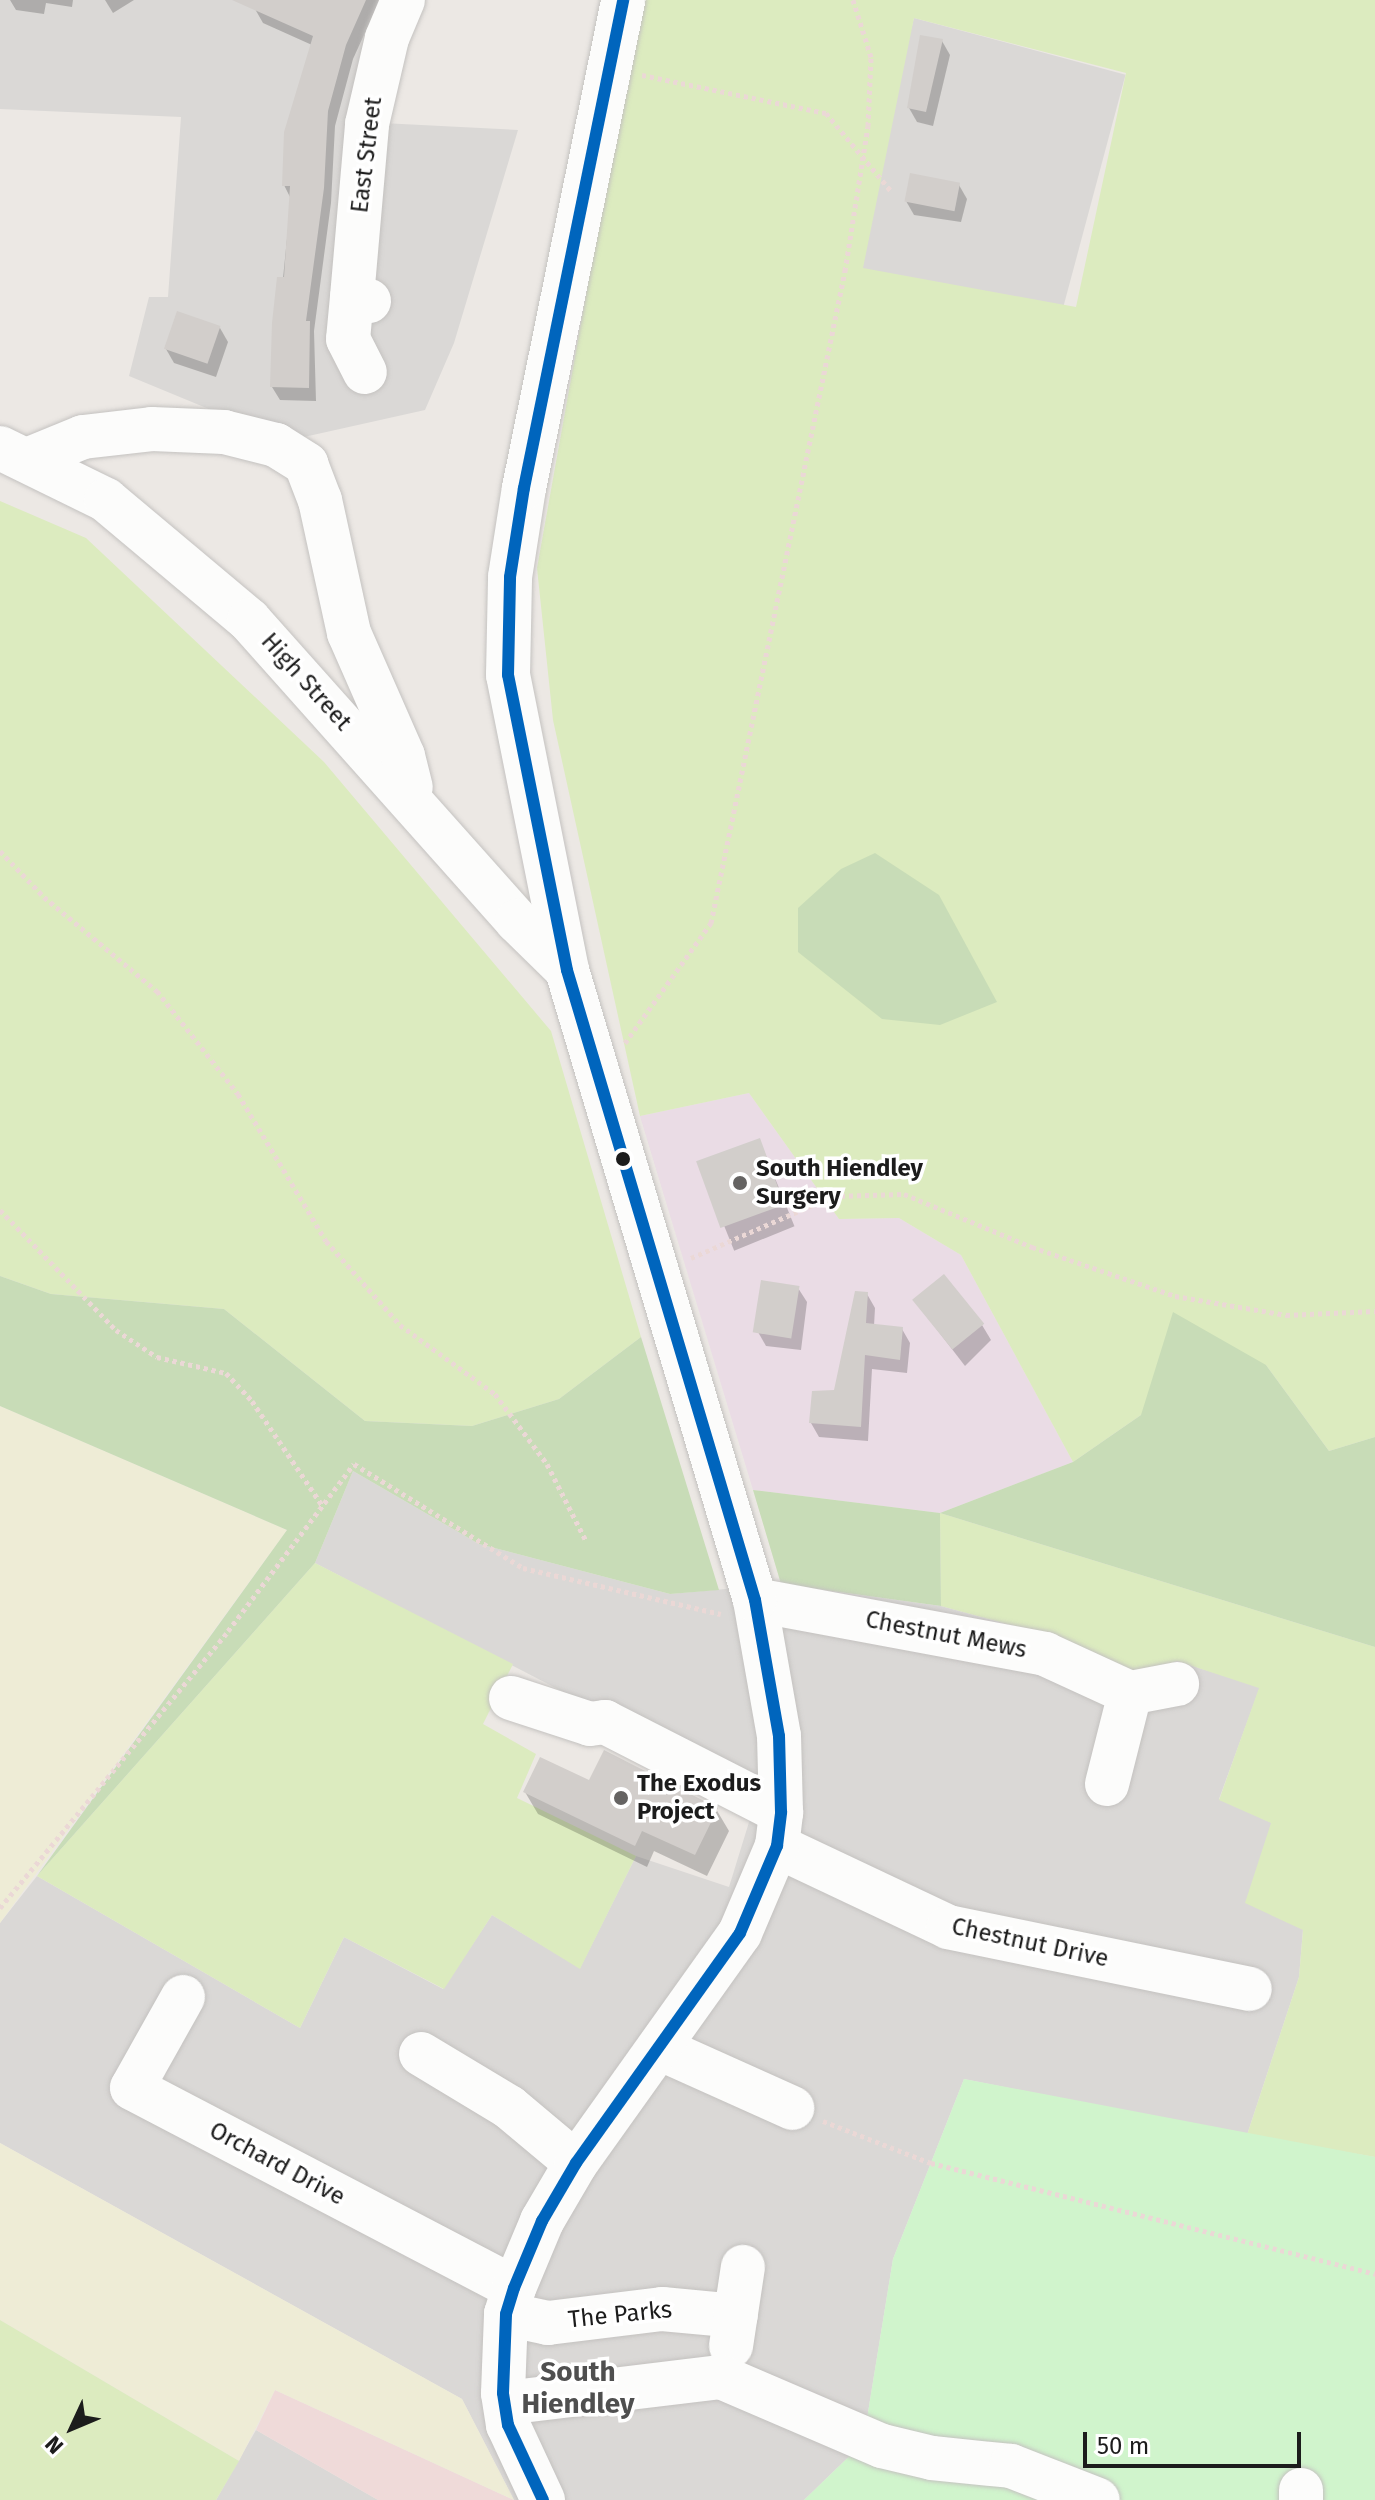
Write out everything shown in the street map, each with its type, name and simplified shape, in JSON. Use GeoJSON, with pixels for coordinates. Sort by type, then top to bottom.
{"type":"FeatureCollection","features":[{"type":"Feature","properties":{"kind":"street","name":"East Street"},"geometry":{"type":"LineString","coordinates":[[365,372],[348,339],[361,299],[367,124],[387,38],[403,0]]}},
{"type":"Feature","properties":{"kind":"street"},"geometry":{"type":"LineString","coordinates":[[543,2500],[508,2425],[505,2403],[510,2301],[542,2221],[576,2163],[661,2049],[740,1933],[779,1829],[780,1748],[758,1612],[567,970],[508,675],[510,577],[623,0]]}},
{"type":"Feature","properties":{"kind":"street"},"geometry":{"type":"LineString","coordinates":[[15,454],[83,437],[152,429],[224,432],[276,445],[306,464],[320,500],[349,633],[403,756],[415,805]]}},
{"type":"Feature","properties":{"kind":"street","name":"High Street"},"geometry":{"type":"LineString","coordinates":[[15,454],[106,500],[228,601],[567,970]]}},
{"type":"Feature","properties":{"kind":"street","name":"Chestnut Mews"},"geometry":{"type":"LineString","coordinates":[[758,1612],[1045,1654],[1130,1693]]}},
{"type":"Feature","properties":{"kind":"street"},"geometry":{"type":"LineString","coordinates":[[1107,1784],[1130,1693],[1177,1684]]}},
{"type":"Feature","properties":{"kind":"street","name":"Chestnut Drive"},"geometry":{"type":"LineString","coordinates":[[511,1698],[590,1724],[605,1722],[779,1829],[948,1927],[1250,1989]]}},
{"type":"Feature","properties":{"kind":"street","name":"Orchard Drive"},"geometry":{"type":"LineString","coordinates":[[183,1997],[132,2088],[510,2301]]}},
{"type":"Feature","properties":{"kind":"street"},"geometry":{"type":"LineString","coordinates":[[661,2049],[792,2108]]}},
{"type":"Feature","properties":{"kind":"street"},"geometry":{"type":"LineString","coordinates":[[421,2054],[509,2107],[576,2163]]}},
{"type":"Feature","properties":{"kind":"street","name":"The Parks"},"geometry":{"type":"LineString","coordinates":[[510,2301],[548,2323],[662,2309],[733,2334],[743,2267]]}},
{"type":"Feature","properties":{"kind":"street"},"geometry":{"type":"LineString","coordinates":[[505,2403],[721,2377],[882,2446],[932,2458],[1011,2466],[1098,2500]]}},
{"type":"Feature","properties":{"kind":"path"},"geometry":{"type":"LineString","coordinates":[[597,1072],[632,1037],[711,923],[845,271],[863,157],[871,57],[853,0]]}},
{"type":"Feature","properties":{"kind":"path"},"geometry":{"type":"LineString","coordinates":[[610,68],[826,113],[891,191]]}},
{"type":"Feature","properties":{"kind":"path"},"geometry":{"type":"LineString","coordinates":[[0,851],[44,897],[157,991],[238,1094],[326,1241],[400,1325],[495,1394],[547,1464],[586,1541]]}},
{"type":"Feature","properties":{"kind":"path"},"geometry":{"type":"LineString","coordinates":[[657,1273],[833,1196],[904,1194],[1032,1247],[1175,1296],[1286,1315],[1375,1311]]}},
{"type":"Feature","properties":{"kind":"path"},"geometry":{"type":"LineString","coordinates":[[0,1210],[116,1330],[157,1357],[226,1373],[252,1401],[322,1505]]}},
{"type":"Feature","properties":{"kind":"path"},"geometry":{"type":"LineString","coordinates":[[0,1908],[228,1631],[354,1464],[523,1568],[758,1612]]}},
{"type":"Feature","properties":{"kind":"path"},"geometry":{"type":"LineString","coordinates":[[792,2108],[931,2163],[1375,2274]]}},
{"type":"Feature","properties":{"kind":"shaded area"},"geometry":{"type":"Polygon","coordinates":[[[0,0],[425,0],[410,21],[382,123],[518,130],[454,343],[425,410],[286,441],[129,376],[149,297],[168,297],[181,117],[0,109],[0,0]]]}},
{"type":"Feature","properties":{"kind":"shaded area"},"geometry":{"type":"Polygon","coordinates":[[[914,18],[1126,75],[1059,322],[848,265],[914,18]]]}},
{"type":"Feature","properties":{"kind":"shaded area"},"geometry":{"type":"Polygon","coordinates":[[[749,1093],[839,1219],[899,1218],[961,1255],[1073,1462],[940,1513],[753,1490],[640,1116],[749,1093]]]}},
{"type":"Feature","properties":{"kind":"shaded area"},"geometry":{"type":"Polygon","coordinates":[[[0,1406],[287,1530],[0,1923],[0,1406]]]}},
{"type":"Feature","properties":{"kind":"shaded area"},"geometry":{"type":"Polygon","coordinates":[[[353,1471],[479,1544],[670,1594],[781,1584],[941,1606],[1051,1636],[1139,1675],[1177,1661],[1260,1687],[1219,1799],[1272,1823],[1303,1929],[1299,1977],[1247,2135],[964,2079],[893,2259],[863,2443],[804,2500],[514,2500],[462,2399],[0,2143],[0,1923],[37,1876],[300,2028],[344,1937],[443,1989],[492,1915],[580,1968],[636,1856],[729,1887],[758,1793],[315,1563],[353,1471]]]}},
{"type":"Feature","properties":{"kind":"shaded area"},"geometry":{"type":"Polygon","coordinates":[[[0,2143],[462,2399],[514,2500],[275,2390],[239,2461],[0,2320],[0,2143]]]}},
{"type":"Feature","properties":{"kind":"shaded area"},"geometry":{"type":"Polygon","coordinates":[[[275,2390],[514,2500],[378,2500],[256,2430],[275,2390]]]}},
{"type":"Feature","properties":{"kind":"shaded area"},"geometry":{"type":"Polygon","coordinates":[[[256,2430],[378,2500],[216,2500],[256,2430]]]}},
{"type":"Feature","properties":{"kind":"green space"},"geometry":{"type":"Polygon","coordinates":[[[639,0],[1375,0],[1375,1437],[1329,1451],[1266,1365],[1141,1415],[1073,1462],[961,1255],[899,1218],[839,1219],[749,1093],[640,1116],[553,720],[537,568],[639,0]],[[914,18],[863,268],[1076,307],[1126,73],[914,18]]]}},
{"type":"Feature","properties":{"kind":"green space"},"geometry":{"type":"Polygon","coordinates":[[[0,501],[86,538],[324,762],[551,1031],[641,1337],[559,1399],[472,1426],[365,1421],[224,1309],[51,1294],[0,1276],[0,501]]]}},
{"type":"Feature","properties":{"kind":"green space"},"geometry":{"type":"Polygon","coordinates":[[[875,853],[939,895],[997,1002],[940,1025],[882,1019],[798,952],[798,908],[841,869],[875,853]]]}},
{"type":"Feature","properties":{"kind":"green space"},"geometry":{"type":"Polygon","coordinates":[[[0,1276],[51,1294],[224,1309],[365,1421],[472,1426],[559,1399],[641,1337],[719,1590],[670,1594],[479,1544],[353,1471],[315,1563],[37,1876],[287,1530],[0,1406],[0,1276]]]}},
{"type":"Feature","properties":{"kind":"green space"},"geometry":{"type":"Polygon","coordinates":[[[1173,1312],[1266,1365],[1329,1451],[1375,1437],[1375,1647],[940,1513],[1073,1462],[1141,1415],[1173,1312]]]}},
{"type":"Feature","properties":{"kind":"green space"},"geometry":{"type":"Polygon","coordinates":[[[753,1490],[940,1513],[941,1606],[781,1584],[753,1490]]]}},
{"type":"Feature","properties":{"kind":"green space"},"geometry":{"type":"Polygon","coordinates":[[[940,1513],[1375,1647],[1375,2157],[1247,2135],[1299,1977],[1303,1930],[1245,1903],[1271,1823],[1219,1800],[1259,1688],[1177,1661],[1139,1675],[1051,1636],[941,1606],[940,1513]]]}},
{"type":"Feature","properties":{"kind":"green space"},"geometry":{"type":"Polygon","coordinates":[[[315,1563],[513,1664],[483,1724],[536,1754],[517,1798],[636,1856],[580,1969],[492,1915],[444,1989],[344,1937],[300,2028],[37,1876],[315,1563]]]}},
{"type":"Feature","properties":{"kind":"green space"},"geometry":{"type":"Polygon","coordinates":[[[964,2079],[1375,2157],[1375,2500],[804,2500],[863,2443],[893,2259],[964,2079]]]}},
{"type":"Feature","properties":{"kind":"green space"},"geometry":{"type":"Polygon","coordinates":[[[0,2320],[239,2461],[216,2500],[0,2500],[0,2320]]]}},
{"type":"Feature","properties":{"kind":"building"},"geometry":{"type":"Polygon","coordinates":[[[232,0],[366,0],[346,45],[328,111],[324,188],[306,321],[310,321],[309,388],[270,387],[272,323],[277,277],[284,277],[290,186],[282,186],[284,132],[313,36],[232,0]]]}},
{"type":"Feature","properties":{"kind":"building"},"geometry":{"type":"Polygon","coordinates":[[[920,35],[943,39],[926,112],[907,108],[920,35]]]}},
{"type":"Feature","properties":{"kind":"building"},"geometry":{"type":"Polygon","coordinates":[[[910,173],[960,183],[955,211],[904,201],[910,173]]]}},
{"type":"Feature","properties":{"kind":"building"},"geometry":{"type":"Polygon","coordinates":[[[177,311],[220,326],[207,364],[164,349],[177,311]]]}},
{"type":"Feature","properties":{"kind":"building","name":"South Hiendley Surgery"},"geometry":{"type":"Polygon","coordinates":[[[760,1138],[784,1205],[720,1228],[696,1161],[760,1138]]]}},
{"type":"Feature","properties":{"kind":"building"},"geometry":{"type":"Polygon","coordinates":[[[944,1274],[984,1324],[952,1350],[912,1300],[944,1274]]]}},
{"type":"Feature","properties":{"kind":"building"},"geometry":{"type":"Polygon","coordinates":[[[761,1280],[800,1286],[791,1338],[753,1332],[761,1280]]]}},
{"type":"Feature","properties":{"kind":"building"},"geometry":{"type":"Polygon","coordinates":[[[855,1291],[868,1292],[866,1323],[903,1327],[900,1360],[865,1355],[861,1427],[809,1423],[812,1391],[834,1390],[855,1291]]]}},
{"type":"Feature","properties":{"kind":"building","name":"The Exodus Project"},"geometry":{"type":"Polygon","coordinates":[[[604,1750],[718,1808],[695,1855],[642,1831],[635,1846],[523,1792],[540,1757],[589,1780],[604,1750]]]}},
{"type":"Feature","properties":{"kind":"transit line"},"geometry":{"type":"LineString","coordinates":[[543,2500],[508,2425],[503,2393],[506,2314],[514,2288],[542,2221],[576,2163],[740,1933],[777,1846],[781,1812],[779,1736],[755,1600],[567,970],[508,675],[510,577],[524,488],[623,0]]}},
{"type":"Feature","properties":{"kind":"place","name":"South Hiendley Surgery"},"geometry":{"type":"Point","coordinates":[740,1183]}},
{"type":"Feature","properties":{"kind":"place","name":"The Exodus Project"},"geometry":{"type":"Point","coordinates":[621,1798]}},
{"type":"Feature","properties":{"kind":"district","name":"South Hiendley"},"geometry":{"type":"Point","coordinates":[578,2388]}}]}
